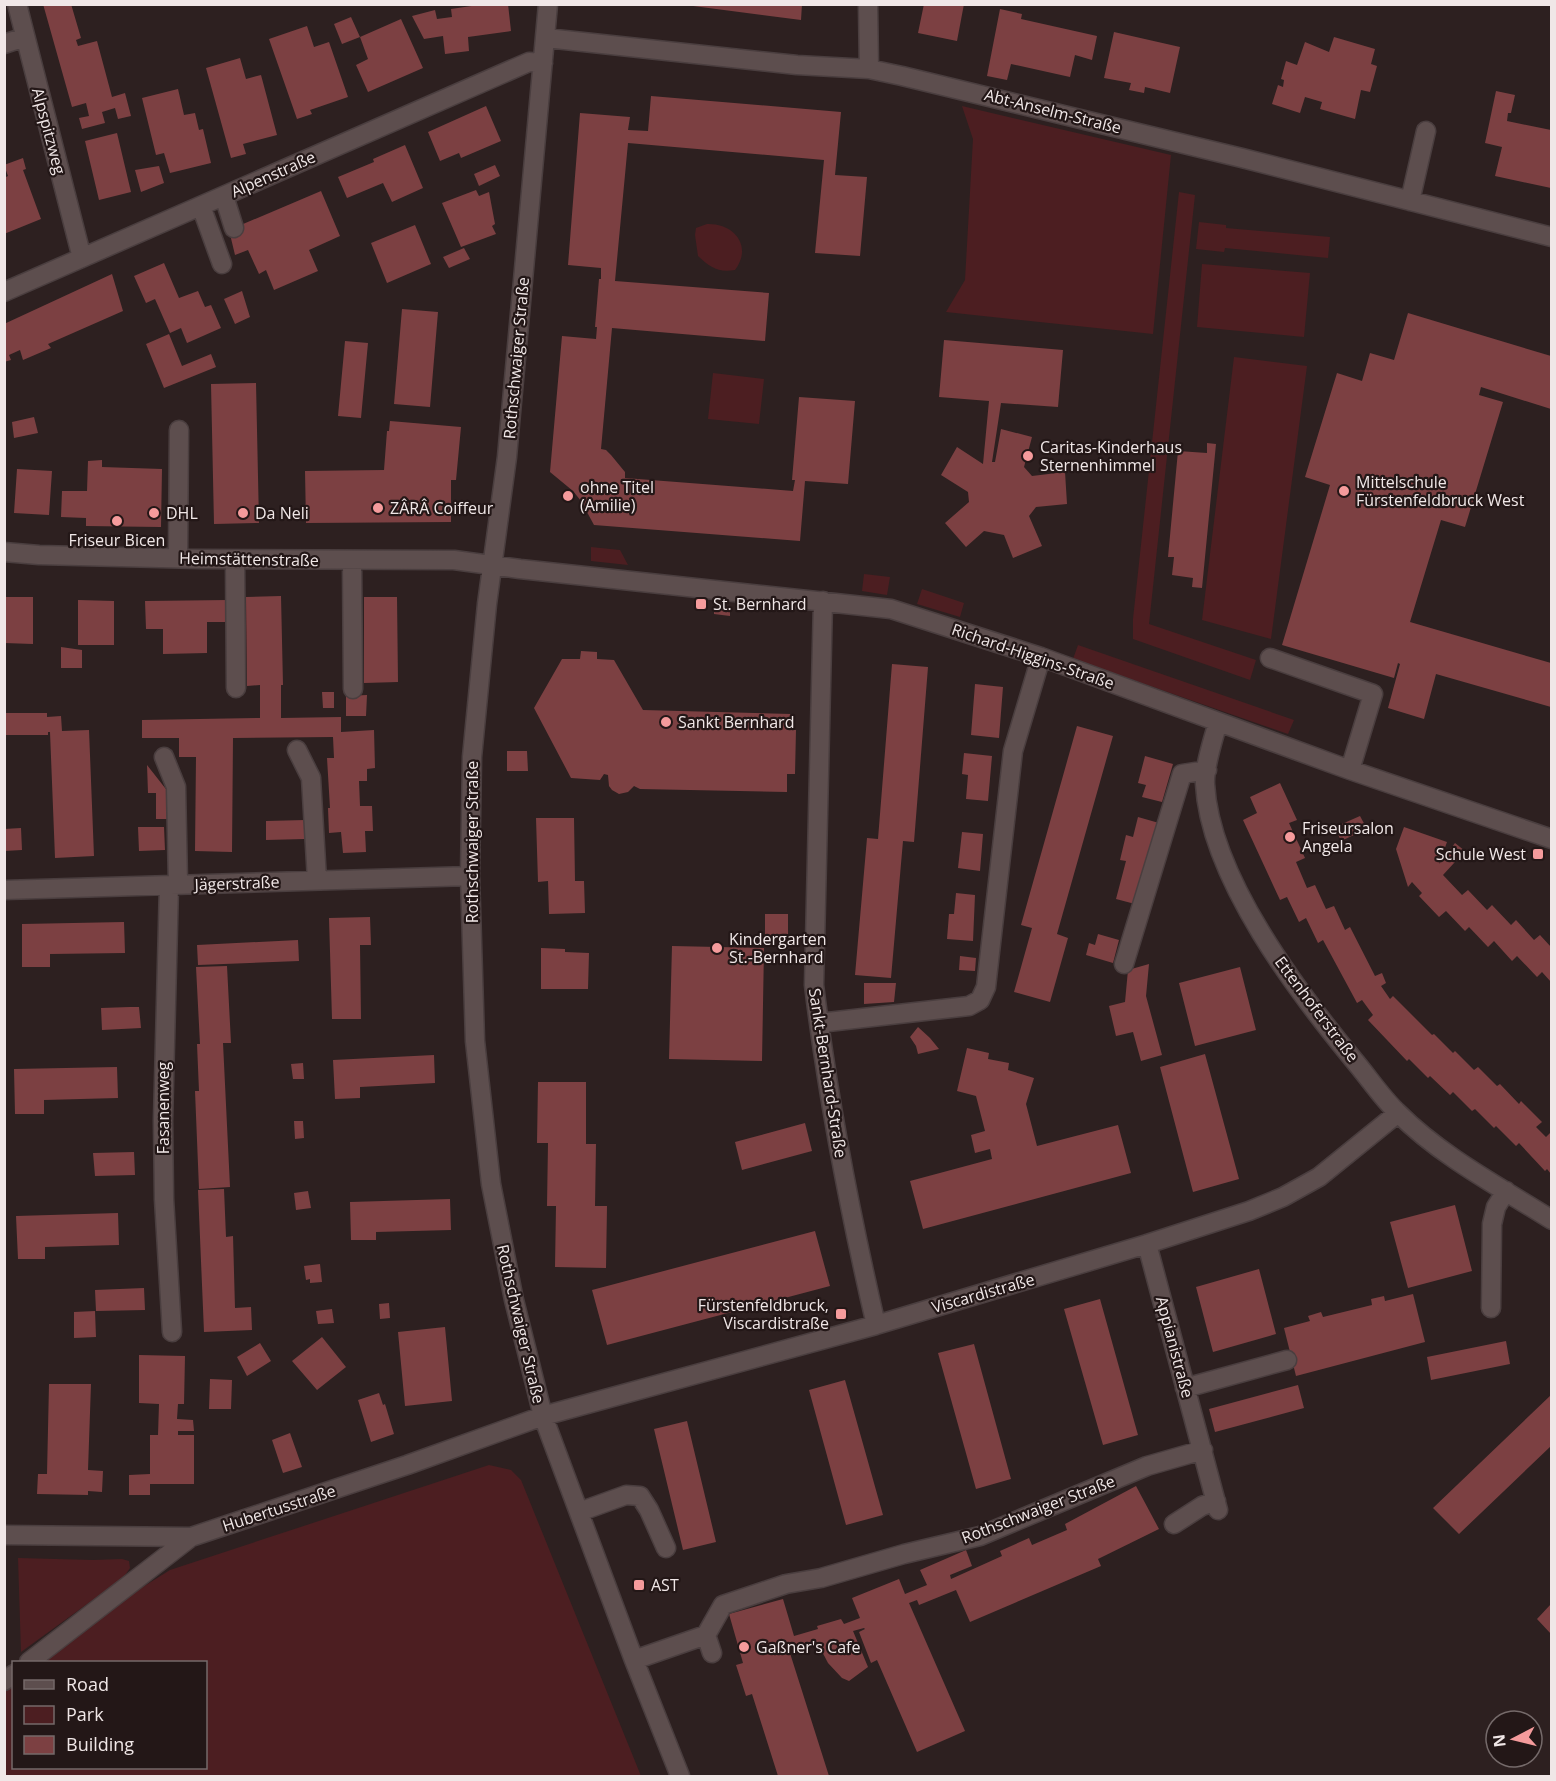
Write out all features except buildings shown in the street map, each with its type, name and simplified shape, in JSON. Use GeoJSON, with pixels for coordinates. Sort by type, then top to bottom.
{"type":"FeatureCollection","features":[{"type":"Feature","properties":{"kind":"street","name":"Alpspitzweg"},"geometry":{"type":"LineString","coordinates":[[17,4],[82,258]]}},
{"type":"Feature","properties":{"kind":"street","name":"Rothschwaiger Straße"},"geometry":{"type":"LineString","coordinates":[[548,4],[507,457],[492,566],[472,757],[470,876],[475,1041],[489,1173],[501,1243],[543,1416],[680,1776]]}},
{"type":"Feature","properties":{"kind":"street"},"geometry":{"type":"LineString","coordinates":[[867,4],[869,69]]}},
{"type":"Feature","properties":{"kind":"street"},"geometry":{"type":"LineString","coordinates":[[4,44],[25,37]]}},
{"type":"Feature","properties":{"kind":"street","name":"Abt-Anselm-Straße"},"geometry":{"type":"LineString","coordinates":[[546,38],[797,65],[869,69],[975,92],[1551,237]]}},
{"type":"Feature","properties":{"kind":"street","name":"Alpenstraße"},"geometry":{"type":"LineString","coordinates":[[4,292],[529,62],[543,63]]}},
{"type":"Feature","properties":{"kind":"street"},"geometry":{"type":"LineString","coordinates":[[1410,201],[1426,131]]}},
{"type":"Feature","properties":{"kind":"street"},"geometry":{"type":"LineString","coordinates":[[224,196],[234,228]]}},
{"type":"Feature","properties":{"kind":"street"},"geometry":{"type":"LineString","coordinates":[[201,206],[222,264]]}},
{"type":"Feature","properties":{"kind":"street"},"geometry":{"type":"LineString","coordinates":[[178,558],[179,430]]}},
{"type":"Feature","properties":{"kind":"street","name":"Heimstättenstraße"},"geometry":{"type":"LineString","coordinates":[[4,552],[235,560],[445,560],[492,566]]}},
{"type":"Feature","properties":{"kind":"street"},"geometry":{"type":"LineString","coordinates":[[235,560],[236,688]]}},
{"type":"Feature","properties":{"kind":"street"},"geometry":{"type":"LineString","coordinates":[[352,561],[353,689]]}},
{"type":"Feature","properties":{"kind":"street","name":"Richard-Higgins-Straße"},"geometry":{"type":"LineString","coordinates":[[492,566],[891,609],[1041,657],[1350,770],[1551,839]]}},
{"type":"Feature","properties":{"kind":"street","name":"Sankt-Bernhard-Straße"},"geometry":{"type":"LineString","coordinates":[[823,601],[814,985],[849,1195],[876,1325]]}},
{"type":"Feature","properties":{"kind":"street"},"geometry":{"type":"LineString","coordinates":[[819,1023],[969,1006],[980,999],[986,987],[1013,751],[1041,657]]}},
{"type":"Feature","properties":{"kind":"street"},"geometry":{"type":"LineString","coordinates":[[1270,658],[1373,694],[1350,770]]}},
{"type":"Feature","properties":{"kind":"street","name":"Ettenhoferstraße"},"geometry":{"type":"LineString","coordinates":[[1218,722],[1204,782],[1211,823],[1233,882],[1253,918],[1313,1010],[1398,1113],[1431,1141],[1551,1220]]}},
{"type":"Feature","properties":{"kind":"street"},"geometry":{"type":"LineString","coordinates":[[297,750],[311,778],[317,880]]}},
{"type":"Feature","properties":{"kind":"street","name":"Fasanenweg"},"geometry":{"type":"LineString","coordinates":[[164,757],[176,787],[174,885],[163,1120],[164,1199],[172,1332]]}},
{"type":"Feature","properties":{"kind":"street"},"geometry":{"type":"LineString","coordinates":[[1124,964],[1182,774],[1207,770]]}},
{"type":"Feature","properties":{"kind":"street","name":"Jägerstraße"},"geometry":{"type":"LineString","coordinates":[[4,890],[37,880],[174,885],[470,876]]}},
{"type":"Feature","properties":{"kind":"street","name":"Viscardistraße"},"geometry":{"type":"LineString","coordinates":[[543,1416],[876,1325],[1249,1211],[1283,1197],[1319,1177],[1398,1113]]}},
{"type":"Feature","properties":{"kind":"street"},"geometry":{"type":"LineString","coordinates":[[1491,1308],[1492,1224],[1496,1207],[1506,1191]]}},
{"type":"Feature","properties":{"kind":"street","name":"Appianistraße"},"geometry":{"type":"LineString","coordinates":[[1147,1244],[1217,1505],[1202,1506],[1174,1524]]}},
{"type":"Feature","properties":{"kind":"street"},"geometry":{"type":"LineString","coordinates":[[1185,1388],[1287,1360]]}},
{"type":"Feature","properties":{"kind":"street","name":"Hubertusstraße"},"geometry":{"type":"LineString","coordinates":[[4,1535],[191,1537],[407,1465],[543,1416]]}},
{"type":"Feature","properties":{"kind":"street","name":"Rothschwaiger Straße"},"geometry":{"type":"LineString","coordinates":[[706,1635],[723,1605],[786,1584],[821,1578],[904,1554],[980,1536],[1147,1466],[1203,1450]]}},
{"type":"Feature","properties":{"kind":"street"},"geometry":{"type":"LineString","coordinates":[[579,1512],[626,1495],[640,1496],[666,1548]]}},
{"type":"Feature","properties":{"kind":"street"},"geometry":{"type":"LineString","coordinates":[[30,1661],[191,1537]]}},
{"type":"Feature","properties":{"kind":"street"},"geometry":{"type":"LineString","coordinates":[[634,1660],[706,1635],[712,1653]]}},
{"type":"Feature","properties":{"kind":"green space"},"geometry":{"type":"Polygon","coordinates":[[[962,106],[1171,155],[1153,334],[946,312],[965,280],[973,139],[962,106]]]}},
{"type":"Feature","properties":{"kind":"green space"},"geometry":{"type":"Polygon","coordinates":[[[1179,192],[1195,195],[1149,624],[1256,660],[1250,680],[1133,639],[1133,619],[1179,192]]]}},
{"type":"Feature","properties":{"kind":"green space"},"geometry":{"type":"Polygon","coordinates":[[[1199,222],[1226,225],[1226,228],[1330,237],[1328,258],[1225,248],[1224,252],[1196,249],[1199,222]]]}},
{"type":"Feature","properties":{"kind":"green space"},"geometry":{"type":"Polygon","coordinates":[[[707,224],[725,227],[738,238],[742,253],[735,270],[724,271],[715,268],[698,256],[696,228],[707,224]]]}},
{"type":"Feature","properties":{"kind":"green space"},"geometry":{"type":"Polygon","coordinates":[[[1202,264],[1310,273],[1304,337],[1197,327],[1202,264]]]}},
{"type":"Feature","properties":{"kind":"green space"},"geometry":{"type":"Polygon","coordinates":[[[1234,357],[1307,366],[1271,639],[1202,620],[1234,357]]]}},
{"type":"Feature","properties":{"kind":"green space"},"geometry":{"type":"Polygon","coordinates":[[[713,373],[764,379],[759,424],[708,419],[713,373]]]}},
{"type":"Feature","properties":{"kind":"green space"},"geometry":{"type":"Polygon","coordinates":[[[591,547],[620,550],[628,565],[591,561],[591,547]]]}},
{"type":"Feature","properties":{"kind":"green space"},"geometry":{"type":"Polygon","coordinates":[[[864,574],[890,577],[887,595],[862,591],[864,574]]]}},
{"type":"Feature","properties":{"kind":"green space"},"geometry":{"type":"Polygon","coordinates":[[[922,589],[964,603],[960,617],[917,604],[922,589]]]}},
{"type":"Feature","properties":{"kind":"green space"},"geometry":{"type":"Polygon","coordinates":[[[1078,645],[1294,720],[1288,734],[1073,659],[1078,645]]]}},
{"type":"Feature","properties":{"kind":"green space"},"geometry":{"type":"Polygon","coordinates":[[[489,1465],[511,1470],[521,1480],[641,1776],[5,1776],[5,1691],[12,1685],[12,1769],[207,1769],[207,1661],[43,1661],[138,1590],[170,1570],[489,1465]]]}},
{"type":"Feature","properties":{"kind":"green space"},"geometry":{"type":"Polygon","coordinates":[[[18,1558],[122,1559],[129,1561],[130,1568],[123,1578],[21,1652],[18,1558]]]}},
{"type":"Feature","properties":{"kind":"place","name":"Caritas-Kinderhaus Sternenhimmel"},"geometry":{"type":"Point","coordinates":[1028,456]}},
{"type":"Feature","properties":{"kind":"place","name":"Mittelschule Fürstenfeldbruck West"},"geometry":{"type":"Point","coordinates":[1344,491]}},
{"type":"Feature","properties":{"kind":"place","name":"ohne Titel (Amilie)"},"geometry":{"type":"Point","coordinates":[568,496]}},
{"type":"Feature","properties":{"kind":"place","name":"ZÂRÂ Coiffeur"},"geometry":{"type":"Point","coordinates":[378,508]}},
{"type":"Feature","properties":{"kind":"place","name":"DHL"},"geometry":{"type":"Point","coordinates":[154,513]}},
{"type":"Feature","properties":{"kind":"place","name":"Da Neli"},"geometry":{"type":"Point","coordinates":[243,513]}},
{"type":"Feature","properties":{"kind":"place","name":"Friseur Bicen"},"geometry":{"type":"Point","coordinates":[117,521]}},
{"type":"Feature","properties":{"kind":"place","name":"St. Bernhard"},"geometry":{"type":"Point","coordinates":[701,604]}},
{"type":"Feature","properties":{"kind":"place","name":"Sankt Bernhard"},"geometry":{"type":"Point","coordinates":[666,722]}},
{"type":"Feature","properties":{"kind":"place","name":"Friseursalon Angela"},"geometry":{"type":"Point","coordinates":[1290,837]}},
{"type":"Feature","properties":{"kind":"place","name":"Schule West"},"geometry":{"type":"Point","coordinates":[1538,854]}},
{"type":"Feature","properties":{"kind":"place","name":"Kindergarten St.-Bernhard"},"geometry":{"type":"Point","coordinates":[717,948]}},
{"type":"Feature","properties":{"kind":"place","name":"Fürstenfeldbruck, Viscardistraße"},"geometry":{"type":"Point","coordinates":[841,1314]}},
{"type":"Feature","properties":{"kind":"place","name":"AST"},"geometry":{"type":"Point","coordinates":[639,1585]}},
{"type":"Feature","properties":{"kind":"place","name":"Gaßner's Cafe"},"geometry":{"type":"Point","coordinates":[744,1647]}}]}
